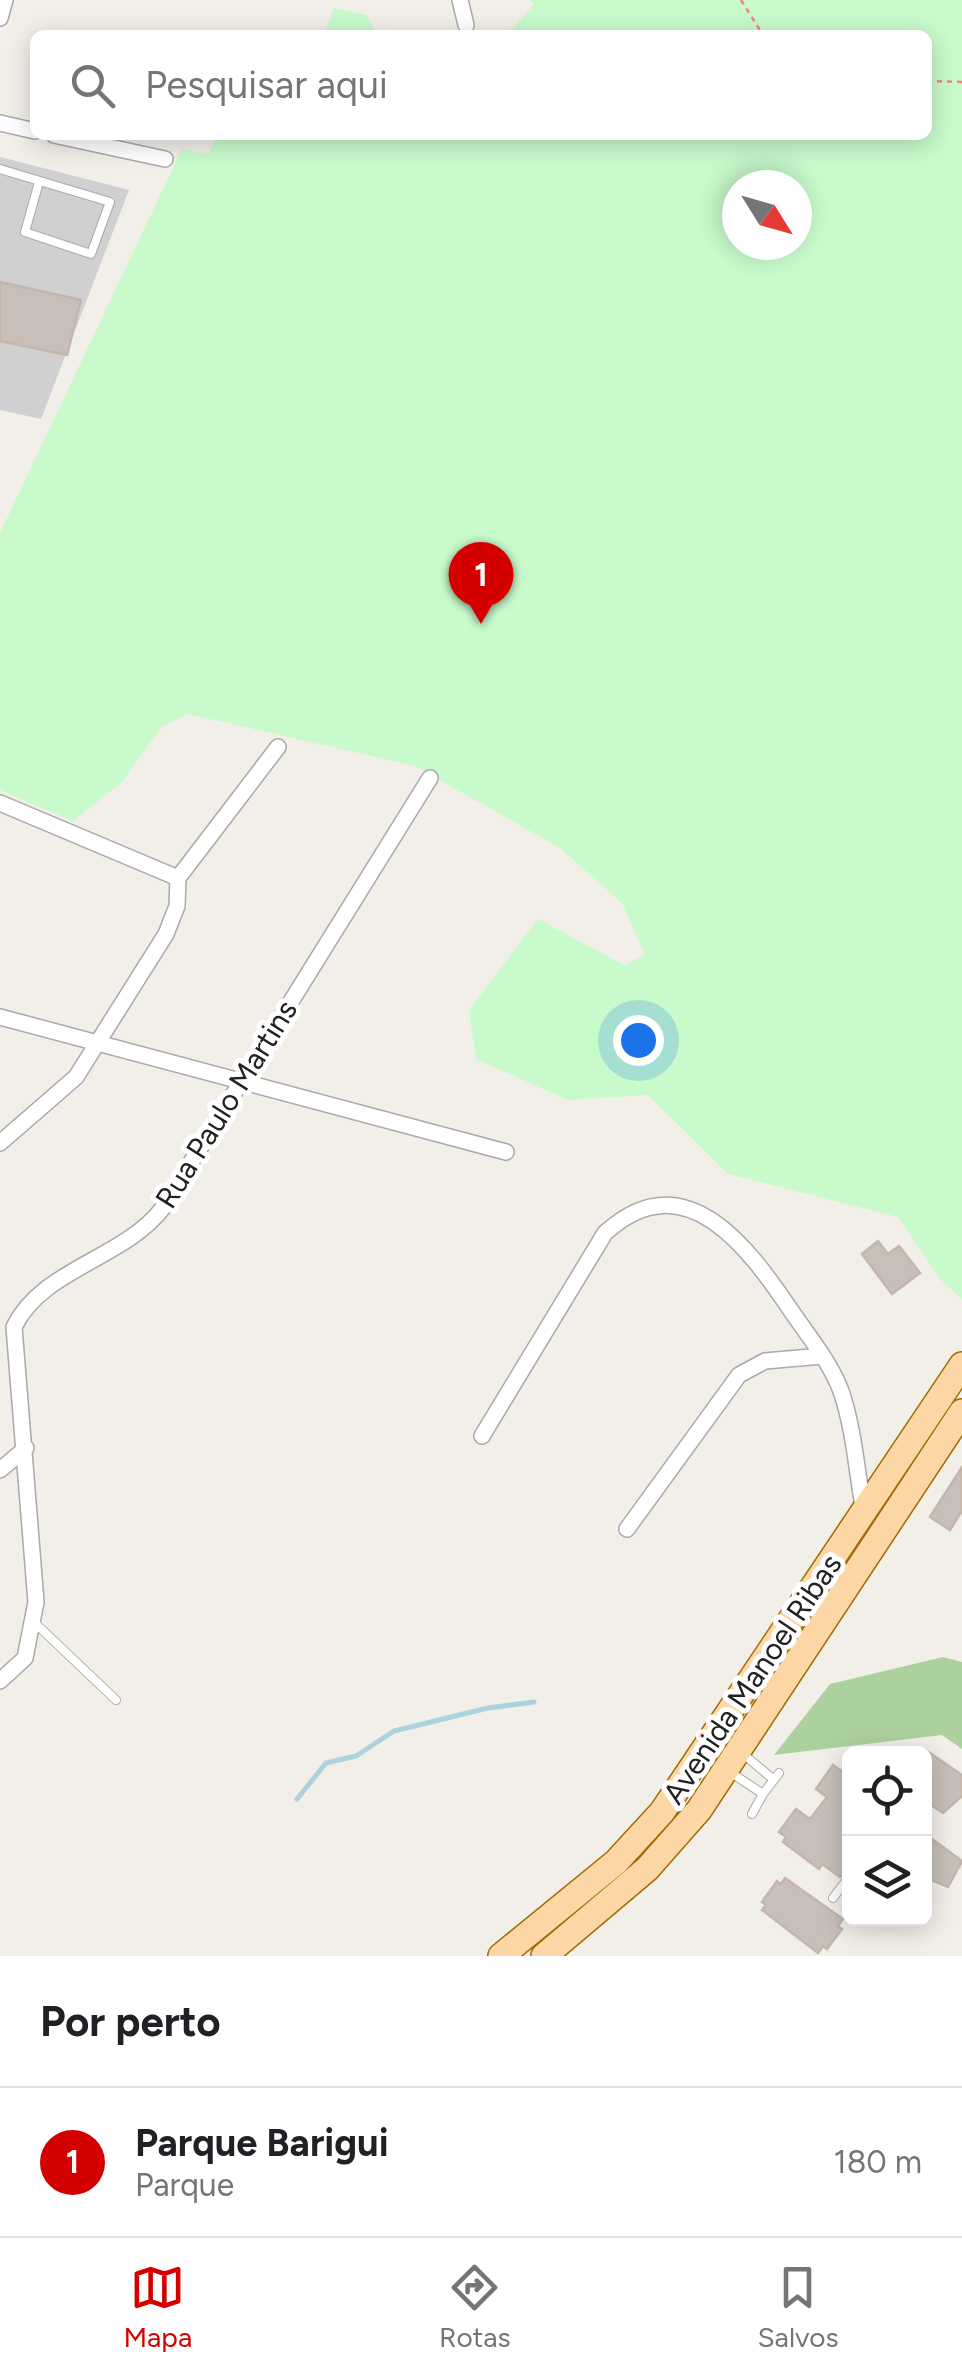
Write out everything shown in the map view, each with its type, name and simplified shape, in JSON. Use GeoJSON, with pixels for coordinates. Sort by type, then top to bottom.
{"type":"FeatureCollection","features":[{"type":"Feature","properties":{"kind":"main road","name":"Avenida Manoel Ribas"},"geometry":{"type":"LineString","coordinates":[[501,1956],[632,1846],[680,1788],[962,1365]]}},
{"type":"Feature","properties":{"kind":"main road","name":"Avenida Manoel Ribas"},"geometry":{"type":"LineString","coordinates":[[544,1956],[665,1850],[732,1760],[962,1412]]}},
{"type":"Feature","properties":{"kind":"main road"},"geometry":{"type":"LineString","coordinates":[[916,1477],[907,1458],[922,1426]]}},
{"type":"Feature","properties":{"kind":"main road"},"geometry":{"type":"LineString","coordinates":[[861,1560],[869,1524],[864,1512]]}},
{"type":"Feature","properties":{"kind":"main road"},"geometry":{"type":"LineString","coordinates":[[569,1935],[566,1925],[583,1890]]}},
{"type":"Feature","properties":{"kind":"street"},"geometry":{"type":"LineString","coordinates":[[0,18],[5,0]]}},
{"type":"Feature","properties":{"kind":"street"},"geometry":{"type":"LineString","coordinates":[[460,0],[466,25]]}},
{"type":"Feature","properties":{"kind":"street"},"geometry":{"type":"LineString","coordinates":[[0,123],[30,130]]}},
{"type":"Feature","properties":{"kind":"street"},"geometry":{"type":"LineString","coordinates":[[77,140],[165,159]]}},
{"type":"Feature","properties":{"kind":"street"},"geometry":{"type":"LineString","coordinates":[[0,1143],[69,1086],[166,934],[176,906],[178,878],[278,746]]}},
{"type":"Feature","properties":{"kind":"street","name":"Rua Paulo Martins"},"geometry":{"type":"LineString","coordinates":[[0,1681],[26,1658],[35,1623],[26,1448],[6,1347],[14,1327],[27,1306],[152,1222],[430,778]]}},
{"type":"Feature","properties":{"kind":"street"},"geometry":{"type":"LineString","coordinates":[[0,803],[178,878]]}},
{"type":"Feature","properties":{"kind":"street"},"geometry":{"type":"LineString","coordinates":[[0,1017],[506,1152]]}},
{"type":"Feature","properties":{"kind":"street"},"geometry":{"type":"LineString","coordinates":[[482,1436],[605,1233],[617,1222],[656,1207],[694,1212],[732,1232],[822,1356],[841,1391],[864,1512]]}},
{"type":"Feature","properties":{"kind":"street"},"geometry":{"type":"LineString","coordinates":[[627,1528],[739,1376],[766,1361],[822,1356]]}},
{"type":"Feature","properties":{"kind":"street"},"geometry":{"type":"LineString","coordinates":[[0,1470],[26,1448]]}},
{"type":"Feature","properties":{"kind":"lane"},"geometry":{"type":"LineString","coordinates":[[0,169],[110,202],[91,254],[24,232],[39,182]]}},
{"type":"Feature","properties":{"kind":"lane"},"geometry":{"type":"LineString","coordinates":[[35,1623],[116,1700]]}},
{"type":"Feature","properties":{"kind":"lane"},"geometry":{"type":"LineString","coordinates":[[732,1760],[776,1776],[752,1814]]}},
{"type":"Feature","properties":{"kind":"lane"},"geometry":{"type":"LineString","coordinates":[[732,1760],[762,1794]]}},
{"type":"Feature","properties":{"kind":"lane"},"geometry":{"type":"LineString","coordinates":[[832,1898],[842,1886]]}},
{"type":"Feature","properties":{"kind":"path"},"geometry":{"type":"LineString","coordinates":[[741,0],[760,30]]}},
{"type":"Feature","properties":{"kind":"path"},"geometry":{"type":"LineString","coordinates":[[932,81],[962,82]]}},
{"type":"Feature","properties":{"kind":"shaded area"},"geometry":{"type":"Polygon","coordinates":[[[0,157],[129,190],[41,419],[0,410],[0,157]]]}},
{"type":"Feature","properties":{"kind":"green space"},"geometry":{"type":"Polygon","coordinates":[[[530,0],[962,0],[962,1299],[941,1280],[898,1217],[728,1174],[648,1095],[568,1100],[476,1059],[469,1010],[538,919],[624,965],[645,955],[622,903],[560,848],[415,766],[188,714],[161,727],[122,782],[73,821],[0,790],[0,533],[182,149],[209,154],[214,140],[932,140],[932,30],[510,30],[534,5],[530,0]]]}},
{"type":"Feature","properties":{"kind":"green space"},"geometry":{"type":"Polygon","coordinates":[[[334,8],[366,15],[375,30],[326,30],[334,8]]]}},
{"type":"Feature","properties":{"kind":"green space"},"geometry":{"type":"Polygon","coordinates":[[[813,1605],[818,1609],[737,1733],[732,1729],[813,1605]]]}},
{"type":"Feature","properties":{"kind":"green space"},"geometry":{"type":"Polygon","coordinates":[[[943,1657],[962,1662],[962,1749],[942,1735],[774,1755],[830,1684],[943,1657]]]}},
{"type":"Feature","properties":{"kind":"building"},"geometry":{"type":"Polygon","coordinates":[[[0,282],[81,300],[67,355],[0,341],[0,282]]]}},
{"type":"Feature","properties":{"kind":"building"},"geometry":{"type":"Polygon","coordinates":[[[878,1241],[888,1254],[899,1246],[920,1273],[892,1294],[862,1254],[878,1241]]]}},
{"type":"Feature","properties":{"kind":"building"},"geometry":{"type":"Polygon","coordinates":[[[962,1467],[962,1511],[950,1530],[930,1517],[962,1467]]]}},
{"type":"Feature","properties":{"kind":"building"},"geometry":{"type":"Polygon","coordinates":[[[932,1754],[962,1775],[962,1796],[943,1813],[932,1805],[932,1754]]]}},
{"type":"Feature","properties":{"kind":"building"},"geometry":{"type":"Polygon","coordinates":[[[833,1765],[842,1771],[840,1877],[822,1864],[819,1869],[783,1842],[786,1837],[779,1832],[796,1809],[810,1819],[827,1797],[816,1789],[833,1765]]]}},
{"type":"Feature","properties":{"kind":"building"},"geometry":{"type":"Polygon","coordinates":[[[932,1839],[962,1861],[948,1887],[932,1880],[932,1839]]]}},
{"type":"Feature","properties":{"kind":"building"},"geometry":{"type":"Polygon","coordinates":[[[785,1878],[842,1918],[838,1926],[842,1929],[827,1949],[823,1946],[818,1953],[762,1910],[766,1905],[762,1902],[777,1881],[781,1884],[785,1878]]]}},
{"type":"Feature","properties":{"kind":"waterway"},"geometry":{"type":"LineString","coordinates":[[297,1799],[326,1763],[356,1756],[394,1731],[488,1708],[534,1702]]}},
{"type":"Feature","properties":{"kind":"place","name":"Parque Barigui"},"geometry":{"type":"Point","coordinates":[481,624]}}]}
